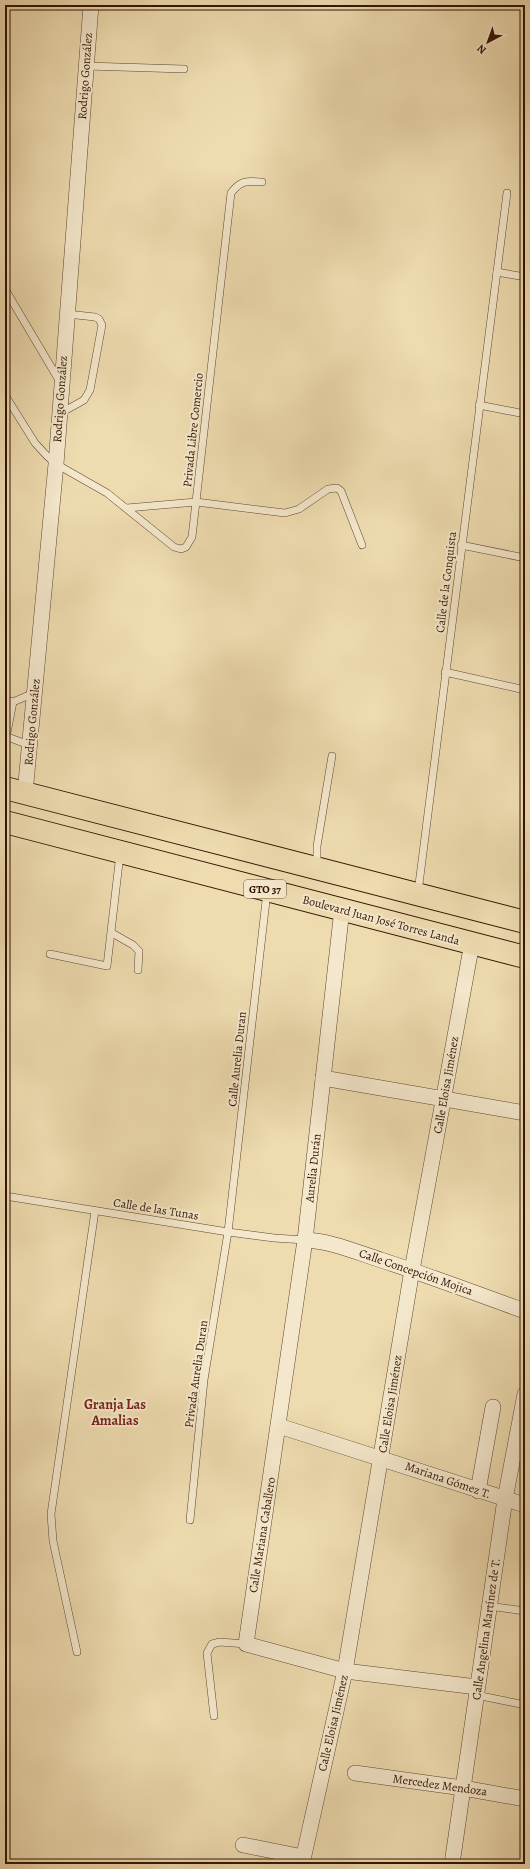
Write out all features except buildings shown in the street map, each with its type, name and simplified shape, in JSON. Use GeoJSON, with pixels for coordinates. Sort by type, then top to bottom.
{"type":"FeatureCollection","features":[{"type":"Feature","properties":{"kind":"main road"},"geometry":{"type":"LineString","coordinates":[[15,790],[525,922]]}},
{"type":"Feature","properties":{"kind":"main road","name":"Boulevard Juan José Torres Landa"},"geometry":{"type":"LineString","coordinates":[[5,822],[525,957]]}},
{"type":"Feature","properties":{"kind":"street","name":"Rodrigo González"},"geometry":{"type":"LineString","coordinates":[[15,790],[29,745],[56,464],[90,5]]}},
{"type":"Feature","properties":{"kind":"street","name":"Aurelia Durán"},"geometry":{"type":"LineString","coordinates":[[279,1426],[305,1240],[342,909]]}},
{"type":"Feature","properties":{"kind":"street","name":"Calle Eloisa Jiménez"},"geometry":{"type":"LineString","coordinates":[[303,1861],[345,1671],[412,1270],[472,943]]}},
{"type":"Feature","properties":{"kind":"street"},"geometry":{"type":"LineString","coordinates":[[323,1078],[525,1113]]}},
{"type":"Feature","properties":{"kind":"street","name":"Calle Concepción Mojica"},"geometry":{"type":"LineString","coordinates":[[305,1240],[335,1245],[412,1270],[525,1311]]}},
{"type":"Feature","properties":{"kind":"street","name":"Calle Angelina Martínez de T."},"geometry":{"type":"LineString","coordinates":[[452,1864],[505,1499],[525,1394]]}},
{"type":"Feature","properties":{"kind":"street"},"geometry":{"type":"LineString","coordinates":[[478,1491],[492,1407]]}},
{"type":"Feature","properties":{"kind":"street","name":"Mariana Gómez T."},"geometry":{"type":"LineString","coordinates":[[279,1426],[381,1457],[478,1491],[525,1505]]}},
{"type":"Feature","properties":{"kind":"street","name":"Calle Mariana Caballero"},"geometry":{"type":"LineString","coordinates":[[246,1644],[279,1426]]}},
{"type":"Feature","properties":{"kind":"street"},"geometry":{"type":"LineString","coordinates":[[246,1644],[345,1671],[477,1691]]}},
{"type":"Feature","properties":{"kind":"street","name":"Mercedez Mendoza"},"geometry":{"type":"LineString","coordinates":[[355,1773],[463,1788],[525,1799]]}},
{"type":"Feature","properties":{"kind":"street"},"geometry":{"type":"LineString","coordinates":[[243,1844],[303,1861]]}},
{"type":"Feature","properties":{"kind":"lane"},"geometry":{"type":"LineString","coordinates":[[86,66],[184,69]]}},
{"type":"Feature","properties":{"kind":"lane","name":"Privada Libre Comercio"},"geometry":{"type":"LineString","coordinates":[[5,395],[35,443],[56,464],[89,482],[127,508],[174,547],[181,549],[186,548],[192,537],[231,193],[237,184],[247,181],[262,182]]}},
{"type":"Feature","properties":{"kind":"lane","name":"Calle de la Conquista"},"geometry":{"type":"LineString","coordinates":[[418,894],[507,193]]}},
{"type":"Feature","properties":{"kind":"lane"},"geometry":{"type":"LineString","coordinates":[[497,272],[525,277]]}},
{"type":"Feature","properties":{"kind":"lane"},"geometry":{"type":"LineString","coordinates":[[5,289],[61,384]]}},
{"type":"Feature","properties":{"kind":"lane"},"geometry":{"type":"LineString","coordinates":[[59,414],[84,400],[90,390],[102,325],[99,319],[95,316],[67,314]]}},
{"type":"Feature","properties":{"kind":"lane"},"geometry":{"type":"LineString","coordinates":[[479,405],[525,414]]}},
{"type":"Feature","properties":{"kind":"lane"},"geometry":{"type":"LineString","coordinates":[[127,508],[196,502],[285,513],[299,509],[328,489],[337,488],[340,491],[362,545]]}},
{"type":"Feature","properties":{"kind":"lane"},"geometry":{"type":"LineString","coordinates":[[462,545],[525,558]]}},
{"type":"Feature","properties":{"kind":"lane"},"geometry":{"type":"LineString","coordinates":[[445,672],[525,690]]}},
{"type":"Feature","properties":{"kind":"lane"},"geometry":{"type":"LineString","coordinates":[[5,700],[13,702],[34,693]]}},
{"type":"Feature","properties":{"kind":"lane"},"geometry":{"type":"LineString","coordinates":[[13,702],[5,738],[29,745]]}},
{"type":"Feature","properties":{"kind":"lane"},"geometry":{"type":"LineString","coordinates":[[317,868],[317,846],[332,756]]}},
{"type":"Feature","properties":{"kind":"lane"},"geometry":{"type":"LineString","coordinates":[[50,954],[107,966],[112,933],[120,851]]}},
{"type":"Feature","properties":{"kind":"lane","name":"Calle Aurelia Duran"},"geometry":{"type":"LineString","coordinates":[[228,1232],[267,890]]}},
{"type":"Feature","properties":{"kind":"lane"},"geometry":{"type":"LineString","coordinates":[[112,933],[133,945],[139,952],[138,970]]}},
{"type":"Feature","properties":{"kind":"lane","name":"Calle de las Tunas"},"geometry":{"type":"LineString","coordinates":[[5,1196],[228,1232],[274,1238],[305,1240]]}},
{"type":"Feature","properties":{"kind":"lane"},"geometry":{"type":"LineString","coordinates":[[77,1652],[53,1541],[51,1514],[95,1211]]}},
{"type":"Feature","properties":{"kind":"lane","name":"Privada Aurelia Duran"},"geometry":{"type":"LineString","coordinates":[[190,1520],[204,1380],[228,1232]]}},
{"type":"Feature","properties":{"kind":"lane"},"geometry":{"type":"LineString","coordinates":[[489,1606],[525,1611]]}},
{"type":"Feature","properties":{"kind":"lane"},"geometry":{"type":"LineString","coordinates":[[214,1716],[207,1653],[212,1644],[220,1642],[246,1644]]}},
{"type":"Feature","properties":{"kind":"lane"},"geometry":{"type":"LineString","coordinates":[[477,1691],[525,1705]]}},
{"type":"Feature","properties":{"kind":"district","name":"Granja Las Amalias"},"geometry":{"type":"Point","coordinates":[115,1412]}}]}
